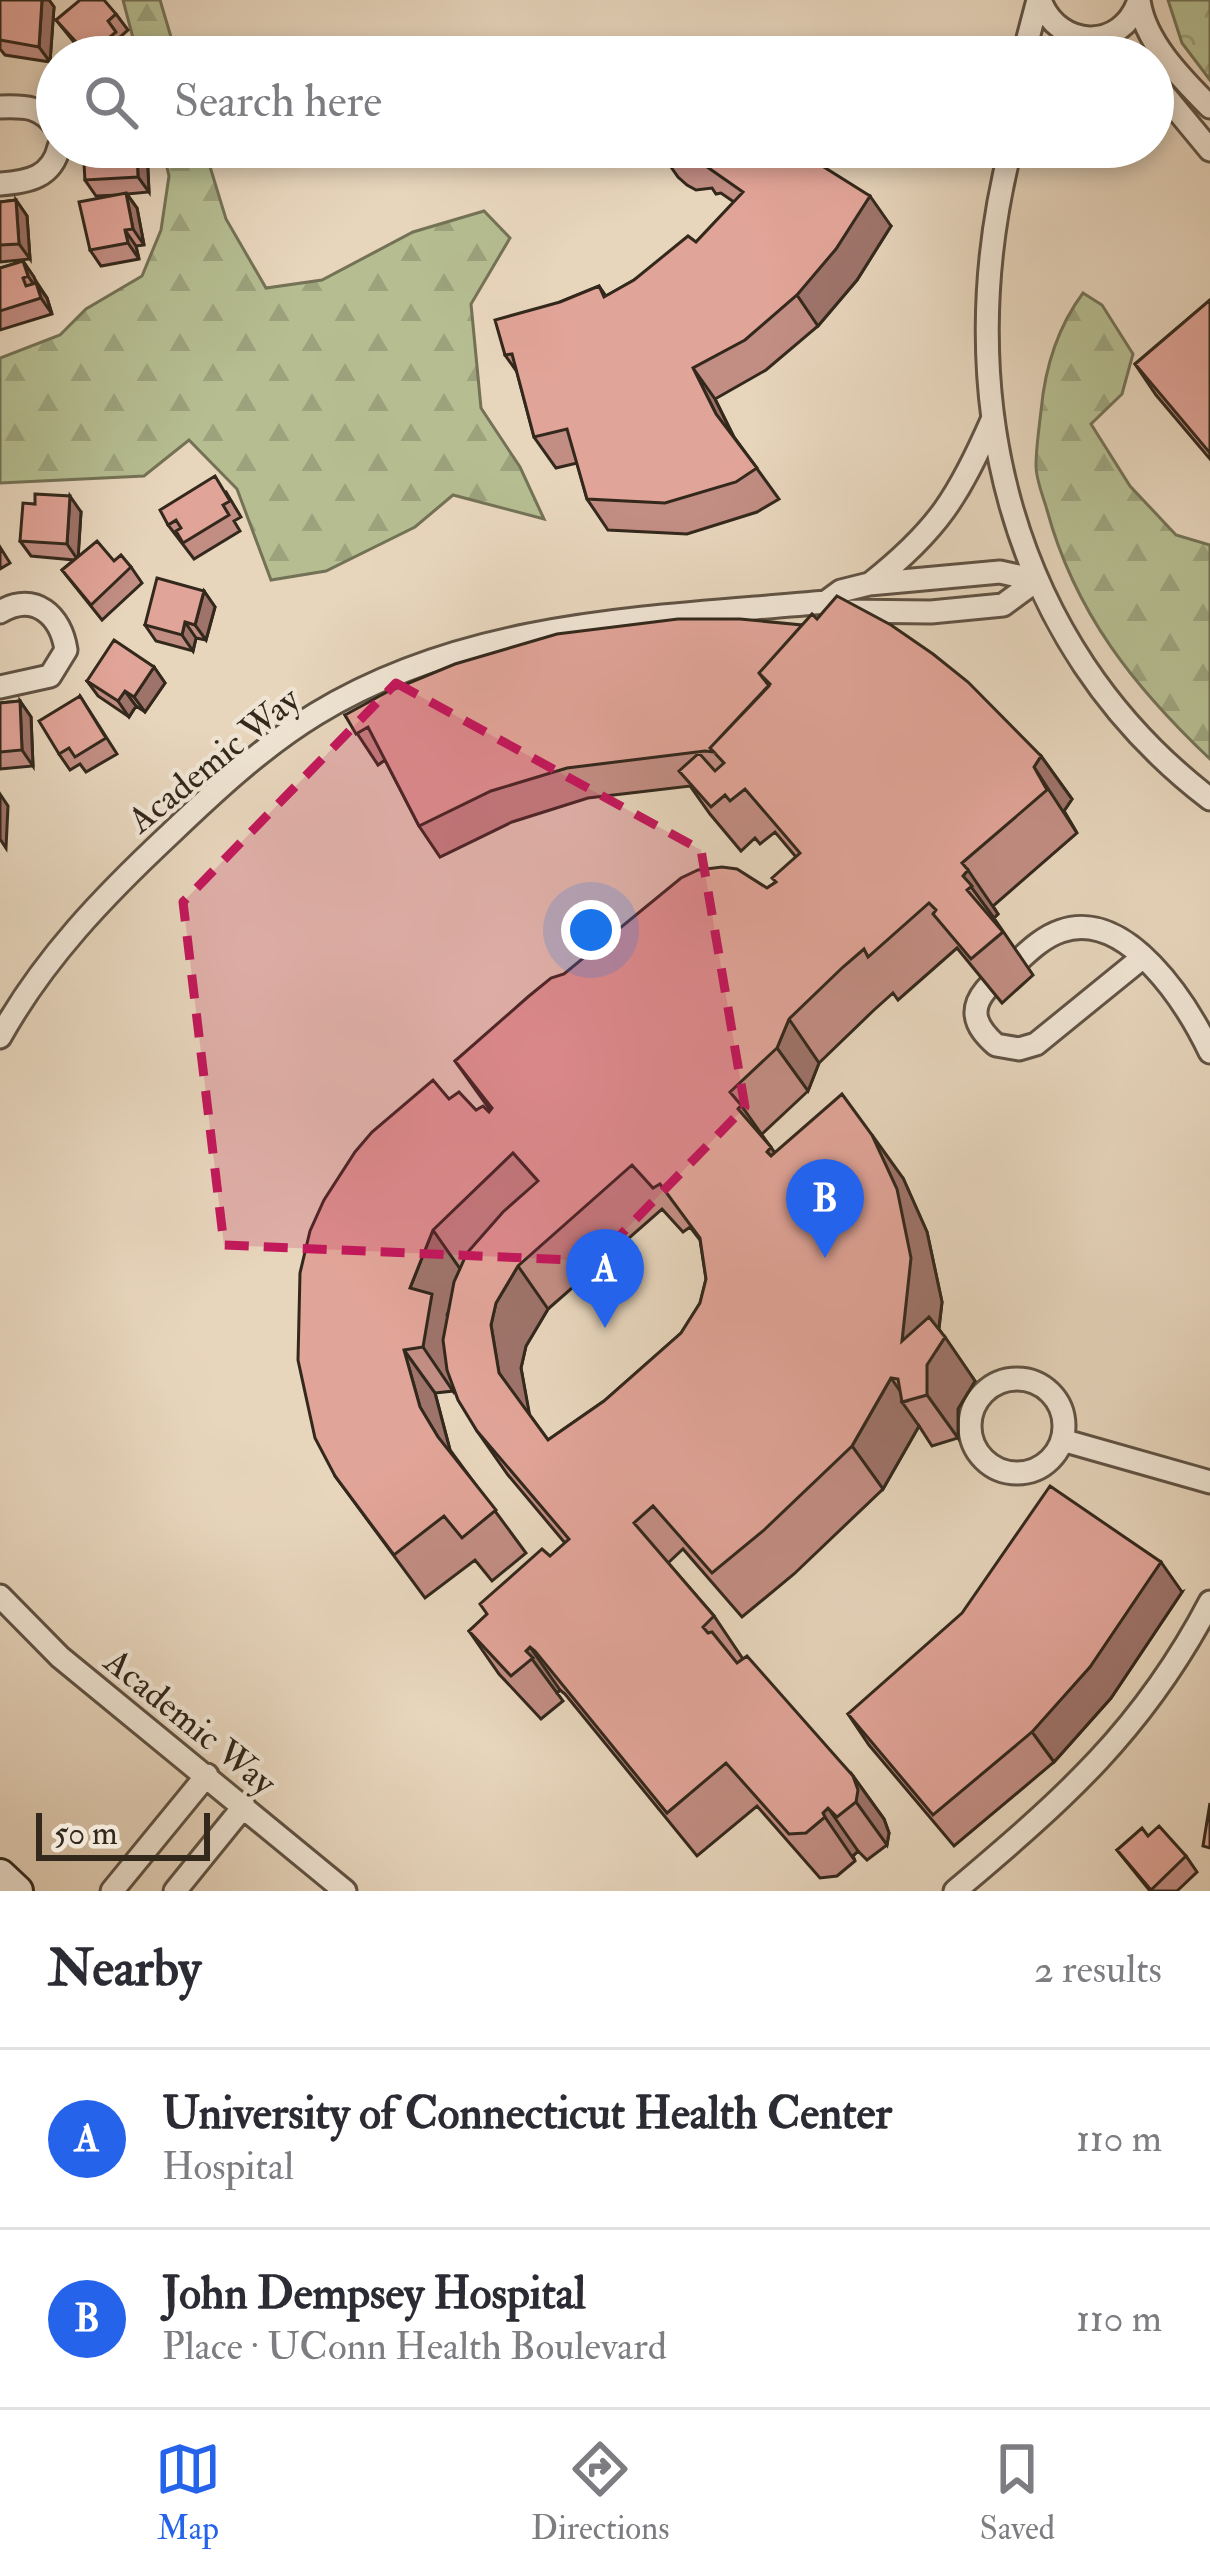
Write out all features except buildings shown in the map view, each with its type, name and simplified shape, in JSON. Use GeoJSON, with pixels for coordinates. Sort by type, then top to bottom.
{"type":"FeatureCollection","features":[{"type":"Feature","properties":{"kind":"street"},"geometry":{"type":"LineString","coordinates":[[1039,0],[1060,30],[1082,36]]}},
{"type":"Feature","properties":{"kind":"street"},"geometry":{"type":"LineString","coordinates":[[1029,36],[1039,0]]}},
{"type":"Feature","properties":{"kind":"street"},"geometry":{"type":"LineString","coordinates":[[1100,36],[1124,25],[1139,0]]}},
{"type":"Feature","properties":{"kind":"street"},"geometry":{"type":"LineString","coordinates":[[1139,0],[1154,36]]}},
{"type":"Feature","properties":{"kind":"street"},"geometry":{"type":"LineString","coordinates":[[1174,65],[1210,107]]}},
{"type":"Feature","properties":{"kind":"street"},"geometry":{"type":"LineString","coordinates":[[1174,106],[1210,149]]}},
{"type":"Feature","properties":{"kind":"street"},"geometry":{"type":"LineString","coordinates":[[0,107],[36,109]]}},
{"type":"Feature","properties":{"kind":"street"},"geometry":{"type":"LineString","coordinates":[[0,184],[27,182],[50,168]]}},
{"type":"Feature","properties":{"kind":"street"},"geometry":{"type":"LineString","coordinates":[[1007,168],[988,292],[993,418],[1011,513],[1036,580],[1067,638],[1113,705],[1158,754],[1210,799]]}},
{"type":"Feature","properties":{"kind":"street","name":"Academic Way"},"geometry":{"type":"LineString","coordinates":[[869,584],[943,517],[993,418]]}},
{"type":"Feature","properties":{"kind":"street","name":"Academic Way"},"geometry":{"type":"LineString","coordinates":[[826,602],[842,591],[869,584],[1000,572],[1036,580]]}},
{"type":"Feature","properties":{"kind":"street","name":"Academic Way"},"geometry":{"type":"LineString","coordinates":[[0,1036],[57,950],[141,861],[253,760],[350,694],[414,666],[538,631],[826,602],[856,613],[1003,605],[1036,580]]}},
{"type":"Feature","properties":{"kind":"street"},"geometry":{"type":"LineString","coordinates":[[0,611],[25,604],[39,606],[63,631],[66,650],[50,676],[0,688]]}},
{"type":"Feature","properties":{"kind":"street"},"geometry":{"type":"LineString","coordinates":[[1143,957],[1047,1037],[1027,1048],[996,1045],[977,1020],[978,1002],[992,983],[1047,938],[1063,931],[1098,931],[1143,957],[1181,999],[1210,1052]]}},
{"type":"Feature","properties":{"kind":"street"},"geometry":{"type":"LineString","coordinates":[[1003,1382],[1034,1383],[1058,1402],[1062,1440],[1050,1460],[1036,1469],[1005,1472],[984,1460],[975,1447],[970,1424],[974,1408],[988,1389],[1003,1382]]}},
{"type":"Feature","properties":{"kind":"street"},"geometry":{"type":"LineString","coordinates":[[1062,1440],[1210,1482]]}},
{"type":"Feature","properties":{"kind":"street","name":"Academic Way"},"geometry":{"type":"LineString","coordinates":[[0,1596],[60,1657],[345,1891]]}},
{"type":"Feature","properties":{"kind":"street"},"geometry":{"type":"LineString","coordinates":[[955,1891],[1024,1833],[1114,1746],[1172,1669],[1210,1602]]}},
{"type":"Feature","properties":{"kind":"street"},"geometry":{"type":"LineString","coordinates":[[112,1891],[207,1775]]}},
{"type":"Feature","properties":{"kind":"street"},"geometry":{"type":"LineString","coordinates":[[175,1891],[244,1807]]}},
{"type":"Feature","properties":{"kind":"street"},"geometry":{"type":"LineString","coordinates":[[0,1875],[17,1891]]}},
{"type":"Feature","properties":{"kind":"highlighted area"},"geometry":{"type":"Polygon","coordinates":[[[396,683],[701,850],[745,1107],[595,1261],[224,1245],[183,902],[396,683]]]}},
{"type":"Feature","properties":{"kind":"green space"},"geometry":{"type":"Polygon","coordinates":[[[123,0],[160,0],[171,36],[132,36],[123,0]]]}},
{"type":"Feature","properties":{"kind":"green space"},"geometry":{"type":"Polygon","coordinates":[[[1168,0],[1210,0],[1210,80],[1182,43],[1168,0]]]}},
{"type":"Feature","properties":{"kind":"green space"},"geometry":{"type":"Polygon","coordinates":[[[167,168],[210,168],[226,219],[266,288],[322,280],[413,232],[484,211],[510,238],[471,304],[481,408],[520,467],[544,519],[453,495],[415,527],[326,571],[271,580],[237,489],[189,440],[144,476],[0,483],[0,358],[60,335],[86,309],[142,276],[161,230],[167,168]]]}},
{"type":"Feature","properties":{"kind":"green space"},"geometry":{"type":"Polygon","coordinates":[[[1083,293],[1102,305],[1133,354],[1122,394],[1091,424],[1130,486],[1176,535],[1210,545],[1210,759],[1156,704],[1110,646],[1074,582],[1038,482],[1037,445],[1049,364],[1059,334],[1083,293]]]}},
{"type":"Feature","properties":{"kind":"place","name":"John Dempsey Hospital"},"geometry":{"type":"Point","coordinates":[825,1258]}},
{"type":"Feature","properties":{"kind":"place","name":"University of Connecticut Health Center"},"geometry":{"type":"Point","coordinates":[605,1328]}}]}
